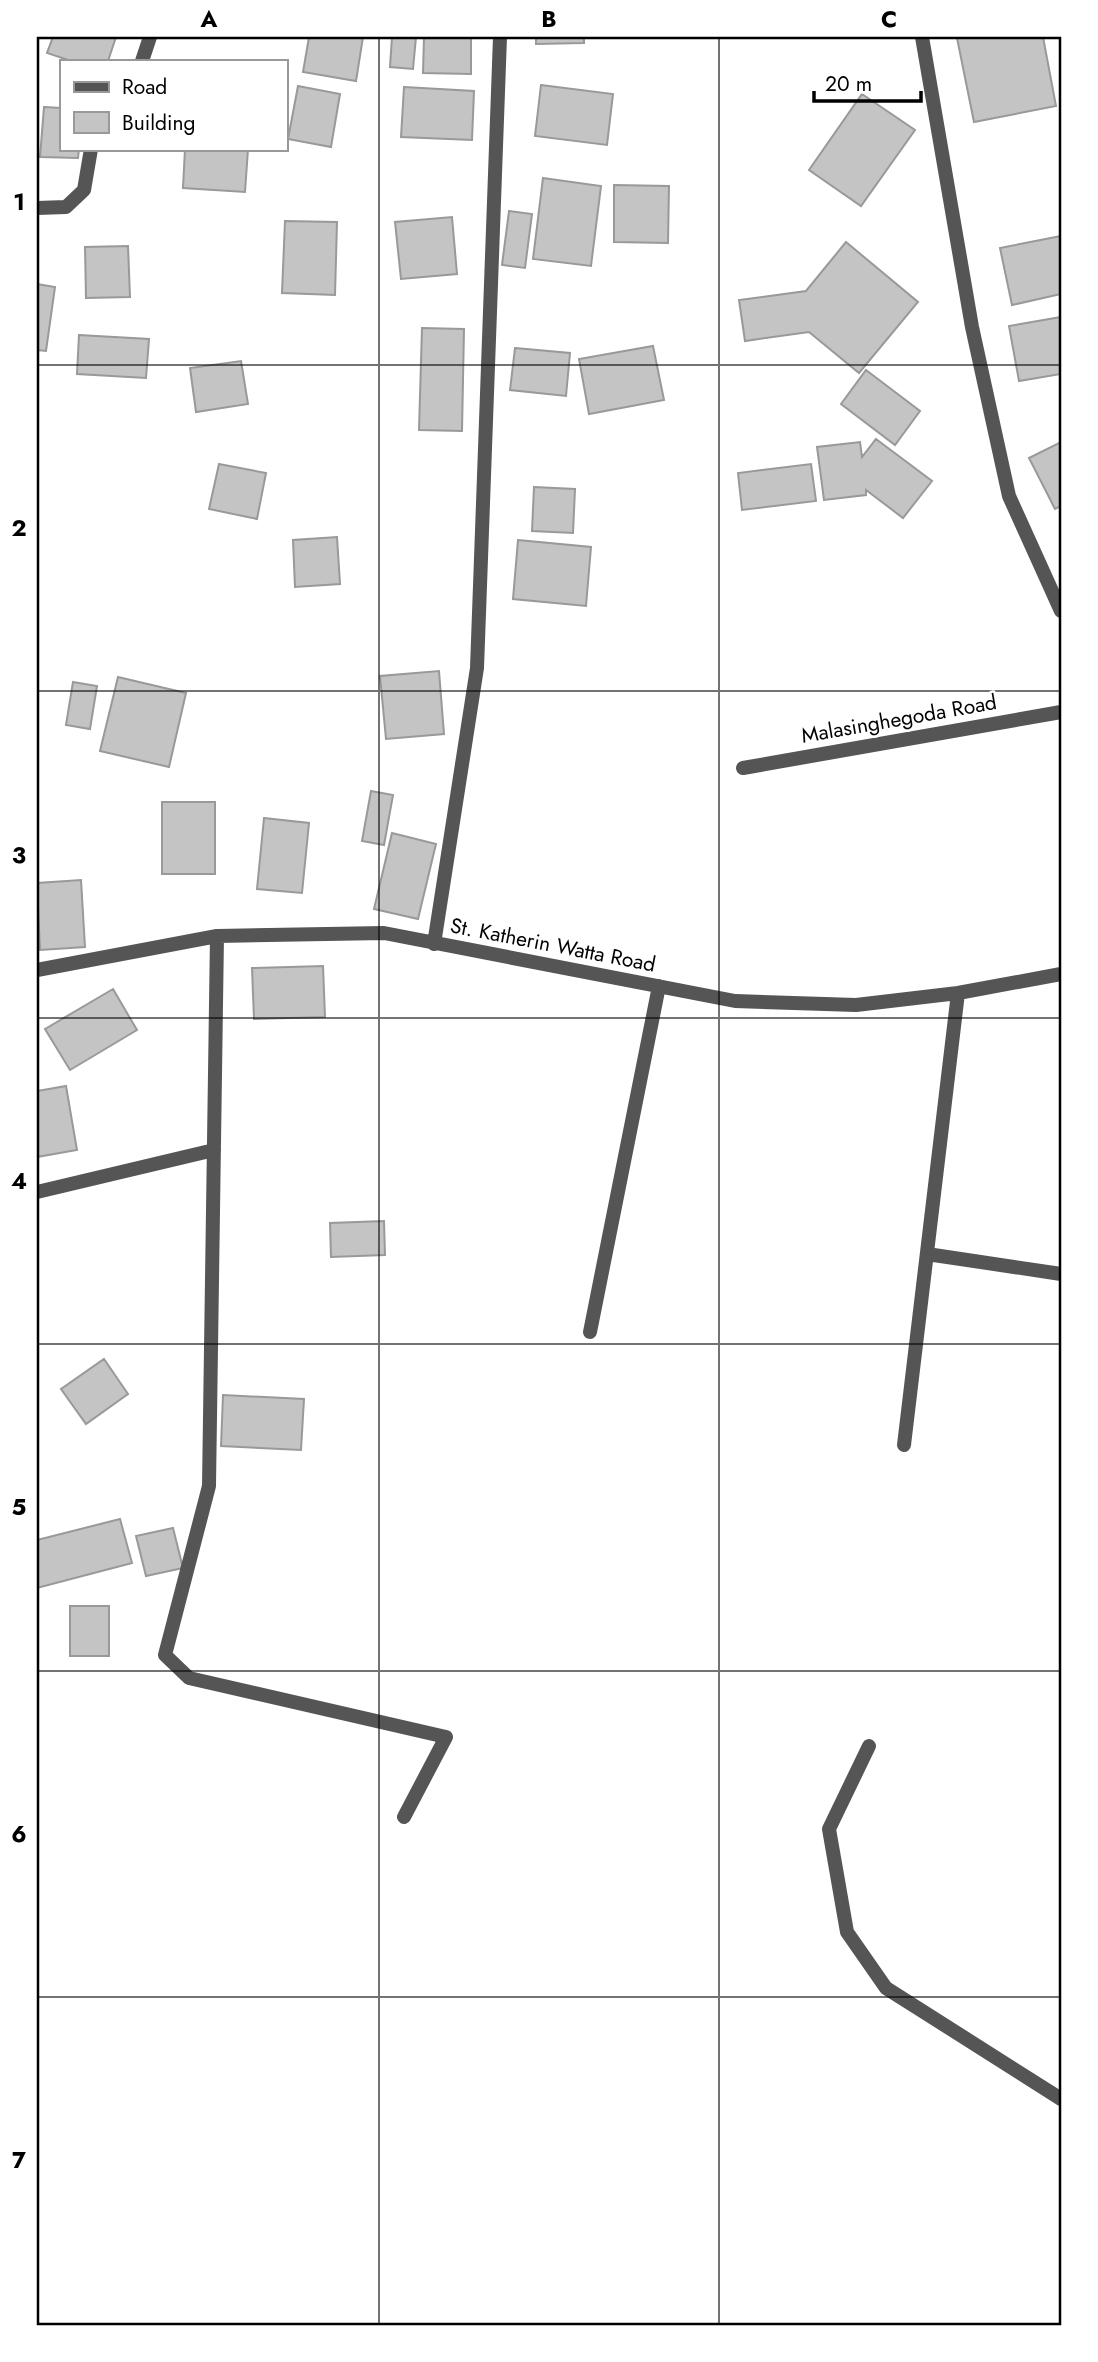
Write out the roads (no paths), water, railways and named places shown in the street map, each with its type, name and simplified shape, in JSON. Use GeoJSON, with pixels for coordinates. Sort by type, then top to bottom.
{"type":"FeatureCollection","features":[{"type":"Feature","properties":{"kind":"street"},"geometry":{"type":"LineString","coordinates":[[142,60],[150,37]]}},
{"type":"Feature","properties":{"kind":"street"},"geometry":{"type":"LineString","coordinates":[[434,944],[477,668],[500,37]]}},
{"type":"Feature","properties":{"kind":"street"},"geometry":{"type":"LineString","coordinates":[[922,37],[971,327],[1009,496],[1061,611]]}},
{"type":"Feature","properties":{"kind":"street"},"geometry":{"type":"LineString","coordinates":[[37,208],[66,206],[84,190],[91,150]]}},
{"type":"Feature","properties":{"kind":"street","name":"Malasinghegoda Road"},"geometry":{"type":"LineString","coordinates":[[743,768],[1061,712]]}},
{"type":"Feature","properties":{"kind":"street","name":"St. Katherin Watta Road"},"geometry":{"type":"LineString","coordinates":[[37,970],[216,936],[384,933],[735,1001],[856,1005],[958,993],[1061,974]]}},
{"type":"Feature","properties":{"kind":"street"},"geometry":{"type":"LineString","coordinates":[[216,936],[209,1486],[165,1654],[189,1678],[446,1737],[404,1817]]}},
{"type":"Feature","properties":{"kind":"street"},"geometry":{"type":"LineString","coordinates":[[590,1332],[659,986]]}},
{"type":"Feature","properties":{"kind":"street"},"geometry":{"type":"LineString","coordinates":[[904,1445],[958,993]]}},
{"type":"Feature","properties":{"kind":"street"},"geometry":{"type":"LineString","coordinates":[[37,1192],[214,1150]]}},
{"type":"Feature","properties":{"kind":"street"},"geometry":{"type":"LineString","coordinates":[[927,1254],[1061,1274]]}},
{"type":"Feature","properties":{"kind":"street"},"geometry":{"type":"LineString","coordinates":[[869,1746],[829,1829],[847,1932],[886,1988],[1061,2099]]}}]}
